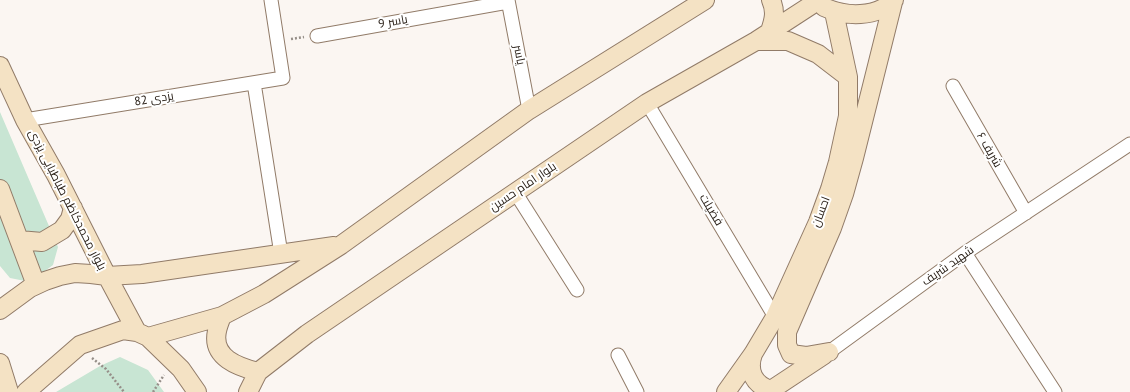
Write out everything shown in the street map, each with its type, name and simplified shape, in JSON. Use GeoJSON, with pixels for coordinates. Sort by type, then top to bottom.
{"type":"FeatureCollection","features":[{"type":"Feature","properties":{"kind":"main road"},"geometry":{"type":"LineString","coordinates":[[26,392],[80,345],[123,330],[142,334],[222,316],[264,294],[341,245],[529,110],[705,0]]}},
{"type":"Feature","properties":{"kind":"main road"},"geometry":{"type":"LineString","coordinates":[[771,0],[774,6],[774,19],[763,36],[788,40],[818,54],[848,77]]}},
{"type":"Feature","properties":{"kind":"main road"},"geometry":{"type":"LineString","coordinates":[[815,1],[834,12],[855,15],[875,12],[893,1]]}},
{"type":"Feature","properties":{"kind":"main road","name":"بلوار امام حسین"},"geometry":{"type":"LineString","coordinates":[[248,392],[258,372],[307,334],[647,103],[763,36],[815,1]]}},
{"type":"Feature","properties":{"kind":"main road","name":"احسان"},"geometry":{"type":"LineString","coordinates":[[775,388],[791,367],[791,354],[787,345],[787,332],[832,228],[844,194],[893,1]]}},
{"type":"Feature","properties":{"kind":"main road","name":"احسان"},"geometry":{"type":"LineString","coordinates":[[726,392],[753,354],[775,317],[818,222],[838,162],[848,116],[848,77],[834,12]]}},
{"type":"Feature","properties":{"kind":"main road","name":"بلوار محمدکاظم طباطبایی یزدی"},"geometry":{"type":"LineString","coordinates":[[0,66],[25,120],[73,208],[107,276],[142,334],[181,369],[197,392]]}},
{"type":"Feature","properties":{"kind":"main road"},"geometry":{"type":"LineString","coordinates":[[0,189],[36,285]]}},
{"type":"Feature","properties":{"kind":"main road"},"geometry":{"type":"LineString","coordinates":[[19,240],[42,242],[62,230],[70,219],[73,208]]}},
{"type":"Feature","properties":{"kind":"main road"},"geometry":{"type":"LineString","coordinates":[[0,310],[36,285],[60,276],[75,273],[107,276],[142,274],[341,245]]}},
{"type":"Feature","properties":{"kind":"main road"},"geometry":{"type":"LineString","coordinates":[[222,316],[216,332],[216,342],[219,350],[225,358],[235,365],[258,372]]}},
{"type":"Feature","properties":{"kind":"main road"},"geometry":{"type":"LineString","coordinates":[[791,354],[806,356],[829,352]]}},
{"type":"Feature","properties":{"kind":"main road","name":"شهید شریف"},"geometry":{"type":"LineString","coordinates":[[775,388],[829,352]]}},
{"type":"Feature","properties":{"kind":"main road"},"geometry":{"type":"LineString","coordinates":[[753,354],[750,365],[753,377],[760,386],[775,388]]}},
{"type":"Feature","properties":{"kind":"main road"},"geometry":{"type":"LineString","coordinates":[[0,363],[9,392]]}},
{"type":"Feature","properties":{"kind":"street"},"geometry":{"type":"LineString","coordinates":[[271,0],[277,41]]}},
{"type":"Feature","properties":{"kind":"street","name":"یاسر"},"geometry":{"type":"LineString","coordinates":[[508,1],[529,110]]}},
{"type":"Feature","properties":{"kind":"street","name":"یاسر 9"},"geometry":{"type":"LineString","coordinates":[[317,36],[508,1]]}},
{"type":"Feature","properties":{"kind":"street","name":"یزدی 82"},"geometry":{"type":"LineString","coordinates":[[25,120],[283,78],[277,41]]}},
{"type":"Feature","properties":{"kind":"street"},"geometry":{"type":"LineString","coordinates":[[254,83],[281,254]]}},
{"type":"Feature","properties":{"kind":"street","name":"شریف ۶"},"geometry":{"type":"LineString","coordinates":[[953,86],[1026,213]]}},
{"type":"Feature","properties":{"kind":"street","name":"فضیلت"},"geometry":{"type":"LineString","coordinates":[[647,103],[775,317]]}},
{"type":"Feature","properties":{"kind":"street","name":"شهید شریف"},"geometry":{"type":"LineString","coordinates":[[829,352],[965,253],[1130,144]]}},
{"type":"Feature","properties":{"kind":"street"},"geometry":{"type":"LineString","coordinates":[[516,192],[576,290]]}},
{"type":"Feature","properties":{"kind":"street"},"geometry":{"type":"LineString","coordinates":[[965,253],[1055,392]]}},
{"type":"Feature","properties":{"kind":"street"},"geometry":{"type":"LineString","coordinates":[[618,355],[638,392]]}},
{"type":"Feature","properties":{"kind":"path"},"geometry":{"type":"LineString","coordinates":[[277,41],[317,36]]}},
{"type":"Feature","properties":{"kind":"path"},"geometry":{"type":"LineString","coordinates":[[77,347],[106,369],[124,392]]}},
{"type":"Feature","properties":{"kind":"green space"},"geometry":{"type":"Polygon","coordinates":[[[0,112],[58,247],[53,265],[30,282],[10,278],[0,266],[0,112]]]}},
{"type":"Feature","properties":{"kind":"green space"},"geometry":{"type":"Polygon","coordinates":[[[120,357],[148,370],[164,392],[56,392],[100,366],[120,357]]]}}]}
